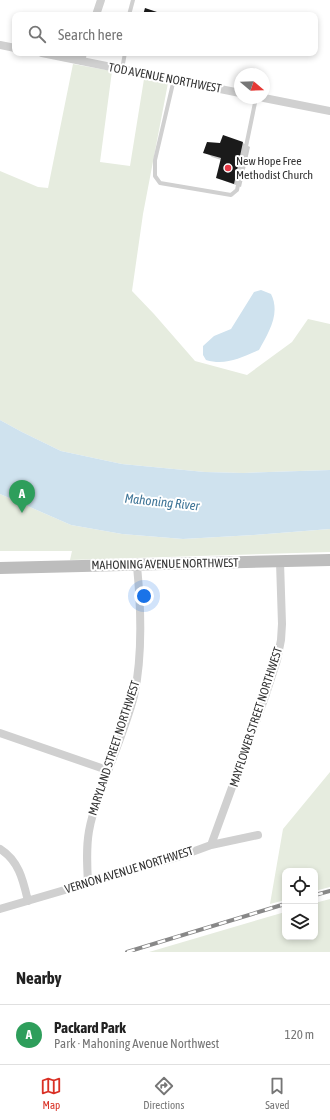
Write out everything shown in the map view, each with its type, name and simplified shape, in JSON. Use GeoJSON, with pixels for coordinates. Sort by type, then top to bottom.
{"type":"FeatureCollection","features":[{"type":"Feature","properties":{"kind":"main road","name":"MAHONING AVENUE NORTHWEST"},"geometry":{"type":"LineString","coordinates":[[0,568],[108,565],[137,566],[330,560]]}},
{"type":"Feature","properties":{"kind":"street"},"geometry":{"type":"LineString","coordinates":[[97,12],[101,0]]}},
{"type":"Feature","properties":{"kind":"street"},"geometry":{"type":"LineString","coordinates":[[0,44],[12,47]]}},
{"type":"Feature","properties":{"kind":"street","name":"TOD AVENUE NORTHWEST"},"geometry":{"type":"LineString","coordinates":[[72,56],[82,57],[122,69],[234,92]]}},
{"type":"Feature","properties":{"kind":"street"},"geometry":{"type":"LineString","coordinates":[[270,99],[330,111]]}},
{"type":"Feature","properties":{"kind":"street","name":"MAYFLOWER STREET NORTHWEST"},"geometry":{"type":"LineString","coordinates":[[211,845],[262,704],[278,655],[282,624],[280,562]]}},
{"type":"Feature","properties":{"kind":"street","name":"MARYLAND STREET NORTHWEST"},"geometry":{"type":"LineString","coordinates":[[88,882],[87,850],[92,815],[107,770],[125,724],[138,675],[140,651],[137,566]]}},
{"type":"Feature","properties":{"kind":"street"},"geometry":{"type":"LineString","coordinates":[[0,733],[107,770]]}},
{"type":"Feature","properties":{"kind":"street","name":"VERNON AVENUE NORTHWEST"},"geometry":{"type":"LineString","coordinates":[[0,909],[88,882],[182,856],[211,845],[258,835]]}},
{"type":"Feature","properties":{"kind":"street"},"geometry":{"type":"LineString","coordinates":[[0,849],[13,860],[22,875],[28,901]]}},
{"type":"Feature","properties":{"kind":"lane"},"geometry":{"type":"LineString","coordinates":[[130,12],[133,0]]}},
{"type":"Feature","properties":{"kind":"lane"},"geometry":{"type":"LineString","coordinates":[[122,69],[124,56]]}},
{"type":"Feature","properties":{"kind":"lane"},"geometry":{"type":"LineString","coordinates":[[174,79],[155,160],[155,176],[160,183],[231,195],[237,190],[255,104]]}},
{"type":"Feature","properties":{"kind":"shaded area"},"geometry":{"type":"Polygon","coordinates":[[[73,64],[112,71],[100,162],[130,166],[144,79],[168,83],[143,214],[132,291],[195,361],[247,375],[292,342],[308,319],[330,324],[330,470],[243,473],[205,472],[122,464],[61,451],[0,420],[0,171],[38,187],[48,188],[73,64]]]}},
{"type":"Feature","properties":{"kind":"shaded area"},"geometry":{"type":"Polygon","coordinates":[[[0,494],[71,525],[122,534],[183,539],[330,529],[330,552],[70,560],[72,551],[0,551],[0,494]]]}},
{"type":"Feature","properties":{"kind":"shaded area"},"geometry":{"type":"Polygon","coordinates":[[[330,772],[330,887],[318,890],[318,868],[282,868],[282,901],[270,904],[283,829],[330,772]]]}},
{"type":"Feature","properties":{"kind":"shaded area"},"geometry":{"type":"Polygon","coordinates":[[[330,899],[330,952],[149,952],[282,913],[282,940],[318,940],[318,902],[330,899]]]}},
{"type":"Feature","properties":{"kind":"water"},"geometry":{"type":"Polygon","coordinates":[[[261,290],[271,294],[275,309],[272,323],[259,350],[226,362],[213,362],[206,360],[203,355],[203,346],[214,336],[231,329],[254,292],[261,290]]]}},
{"type":"Feature","properties":{"kind":"water","name":"Mahoning River"},"geometry":{"type":"Polygon","coordinates":[[[0,420],[61,451],[122,464],[205,472],[243,473],[330,470],[330,529],[183,539],[122,534],[71,525],[0,494],[0,420]]]}},
{"type":"Feature","properties":{"kind":"building"},"geometry":{"type":"Polygon","coordinates":[[[145,8],[157,12],[144,12],[145,8]]]}},
{"type":"Feature","properties":{"kind":"building","name":"New Hope Free Methodist Church"},"geometry":{"type":"Polygon","coordinates":[[[223,135],[243,142],[234,184],[216,178],[221,158],[203,153],[207,142],[220,143],[223,135]]]}},
{"type":"Feature","properties":{"kind":"railway"},"geometry":{"type":"LineString","coordinates":[[318,894],[330,891]]}},
{"type":"Feature","properties":{"kind":"railway"},"geometry":{"type":"LineString","coordinates":[[127,952],[282,905]]}},
{"type":"Feature","properties":{"kind":"place","name":"New Hope Free Methodist Church"},"geometry":{"type":"Point","coordinates":[228,168]}},
{"type":"Feature","properties":{"kind":"place","name":"Packard Park"},"geometry":{"type":"Point","coordinates":[22,513]}}]}
